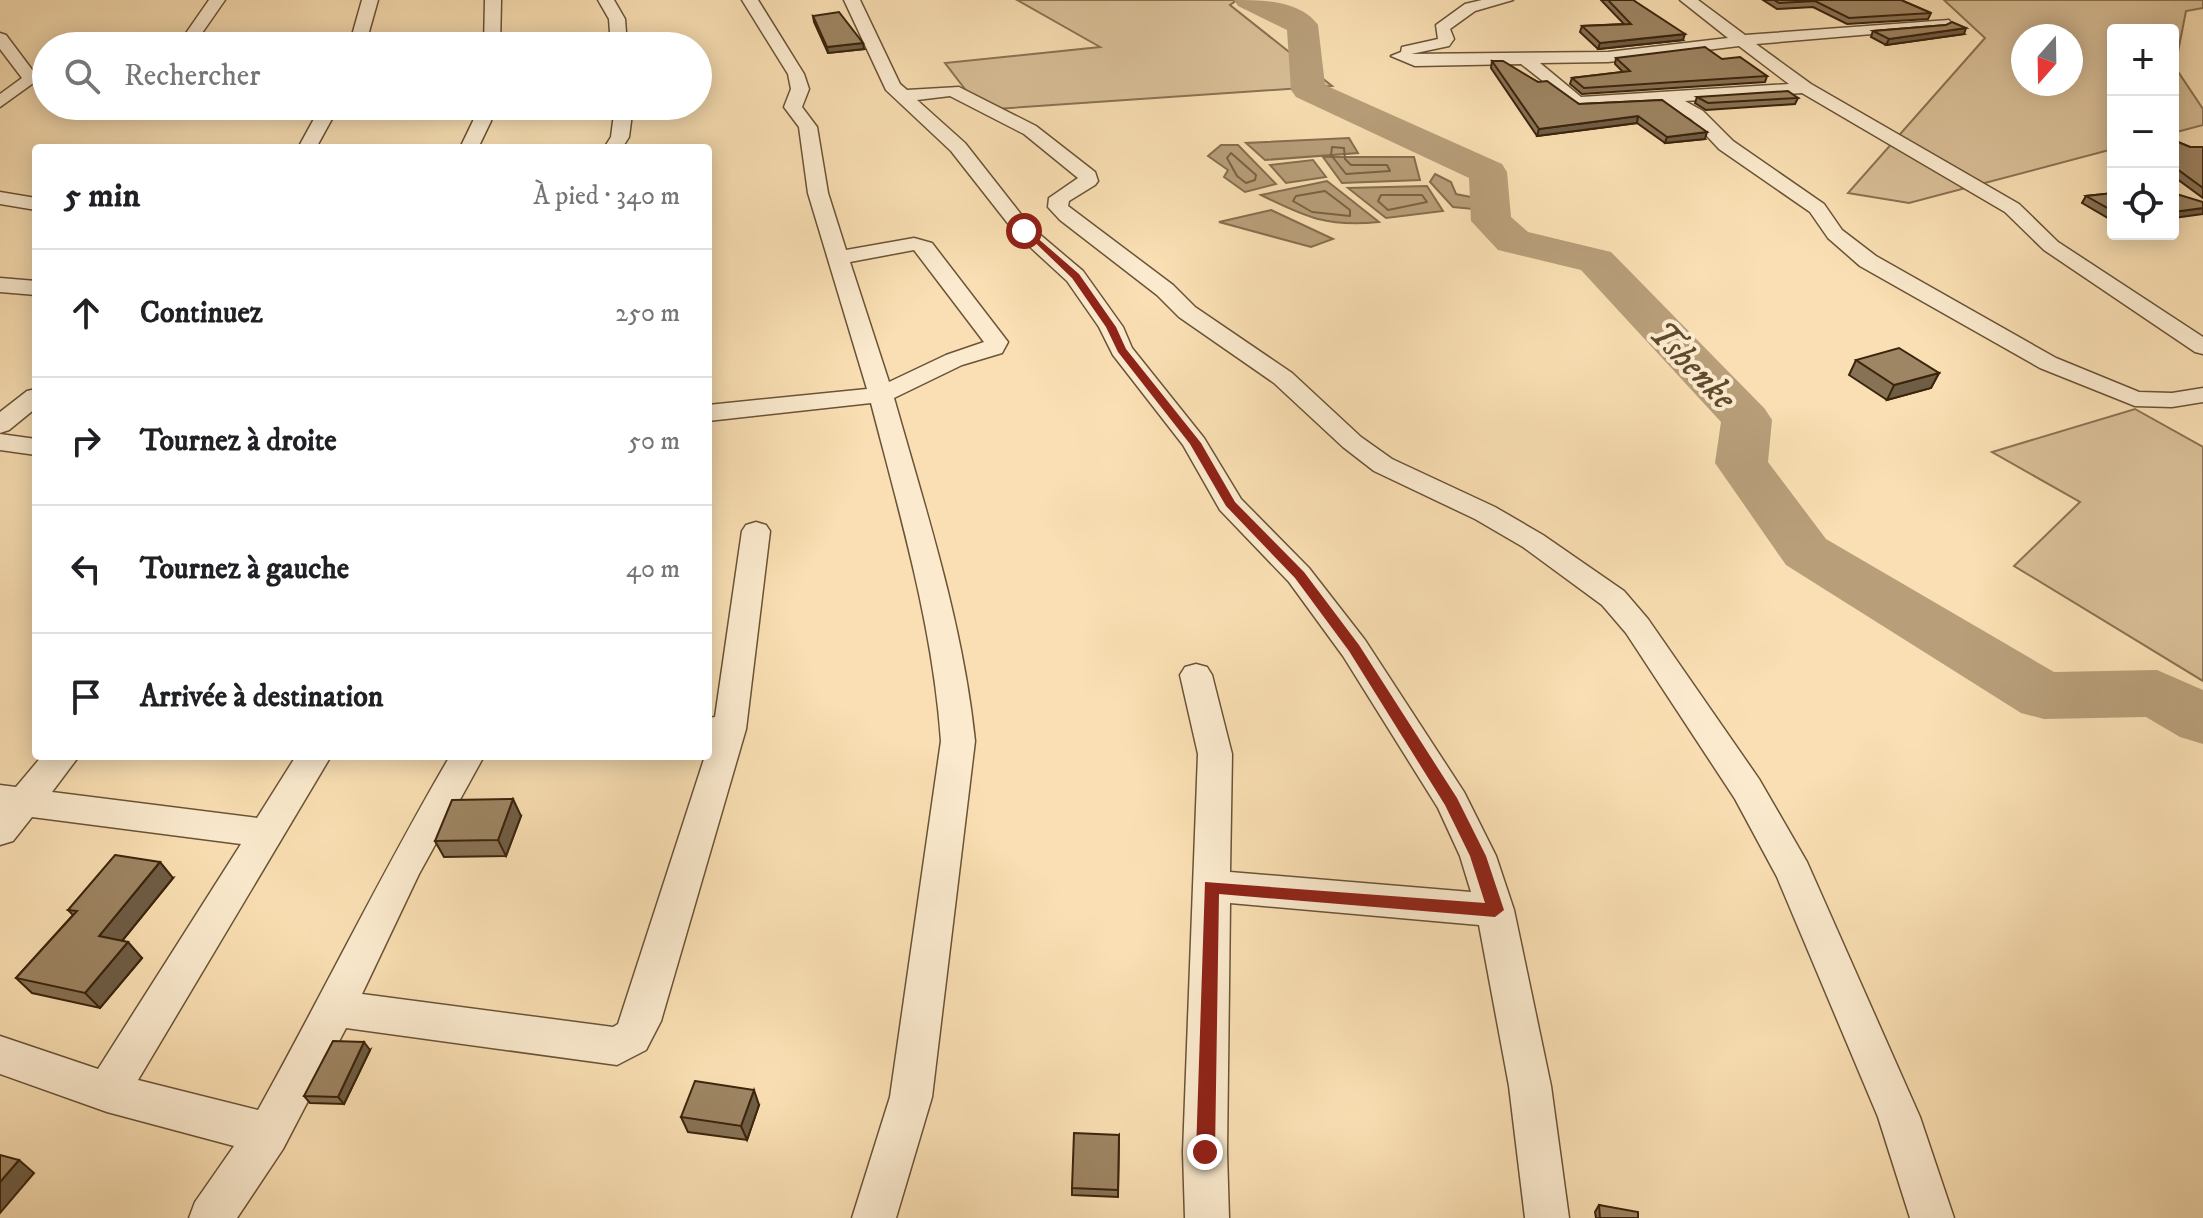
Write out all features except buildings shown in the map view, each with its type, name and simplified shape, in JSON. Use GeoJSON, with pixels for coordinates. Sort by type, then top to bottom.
{"type":"FeatureCollection","features":[{"type":"Feature","properties":{"kind":"street"},"geometry":{"type":"LineString","coordinates":[[195,32],[217,0]]}},
{"type":"Feature","properties":{"kind":"street"},"geometry":{"type":"LineString","coordinates":[[361,32],[370,0]]}},
{"type":"Feature","properties":{"kind":"street"},"geometry":{"type":"LineString","coordinates":[[492,32],[493,0]]}},
{"type":"Feature","properties":{"kind":"street"},"geometry":{"type":"LineString","coordinates":[[606,0],[617,19],[618,32]]}},
{"type":"Feature","properties":{"kind":"street"},"geometry":{"type":"LineString","coordinates":[[750,0],[776,45],[788,56],[800,83],[793,107],[808,127],[818,193],[881,395],[926,561],[953,685],[958,741],[911,1097],[874,1218]]}},
{"type":"Feature","properties":{"kind":"street"},"geometry":{"type":"LineString","coordinates":[[852,0],[884,62],[892,86],[918,114],[958,147],[1014,221],[1075,276],[1111,327],[1121,350],[1195,443],[1230,504],[1299,575],[1354,648],[1452,802],[1478,856],[1495,910],[1530,1086],[1547,1218]]}},
{"type":"Feature","properties":{"kind":"street"},"geometry":{"type":"LineString","coordinates":[[1505,0],[1462,12],[1442,28],[1446,39],[1443,43],[1397,54],[1415,61],[1608,57],[1943,23]]}},
{"type":"Feature","properties":{"kind":"street"},"geometry":{"type":"LineString","coordinates":[[1688,0],[1805,88],[2012,208],[2051,246],[2203,347]]}},
{"type":"Feature","properties":{"kind":"street"},"geometry":{"type":"LineString","coordinates":[[0,38],[31,79],[0,102]]}},
{"type":"Feature","properties":{"kind":"street"},"geometry":{"type":"LineString","coordinates":[[1523,57],[1577,103],[1805,88]]}},
{"type":"Feature","properties":{"kind":"street"},"geometry":{"type":"LineString","coordinates":[[0,90],[32,89]]}},
{"type":"Feature","properties":{"kind":"street"},"geometry":{"type":"LineString","coordinates":[[904,96],[953,91],[1046,140],[1088,176],[1088,181],[1059,198],[1058,207],[1067,216],[1165,290],[1187,312],[1283,378],[1352,442],[1383,465],[1411,481],[1485,513],[1533,541],[1613,598],[1637,626],[1747,789],[1794,873],[1899,1117],[1932,1218]]}},
{"type":"Feature","properties":{"kind":"street"},"geometry":{"type":"LineString","coordinates":[[1662,96],[1697,115],[1726,145],[1817,208],[1835,234],[1868,261],[2048,363],[2135,399],[2172,400],[2203,395]]}},
{"type":"Feature","properties":{"kind":"street"},"geometry":{"type":"LineString","coordinates":[[309,144],[322,120]]}},
{"type":"Feature","properties":{"kind":"street"},"geometry":{"type":"LineString","coordinates":[[471,144],[482,120]]}},
{"type":"Feature","properties":{"kind":"street"},"geometry":{"type":"LineString","coordinates":[[616,144],[620,137],[622,120]]}},
{"type":"Feature","properties":{"kind":"street"},"geometry":{"type":"LineString","coordinates":[[0,198],[32,203]]}},
{"type":"Feature","properties":{"kind":"street"},"geometry":{"type":"LineString","coordinates":[[712,413],[881,395],[954,360],[988,352],[996,342],[922,245],[837,258]]}},
{"type":"Feature","properties":{"kind":"street"},"geometry":{"type":"LineString","coordinates":[[0,285],[32,288]]}},
{"type":"Feature","properties":{"kind":"street"},"geometry":{"type":"LineString","coordinates":[[0,425],[32,399]]}},
{"type":"Feature","properties":{"kind":"street"},"geometry":{"type":"LineString","coordinates":[[0,442],[32,446]]}},
{"type":"Feature","properties":{"kind":"street"},"geometry":{"type":"LineString","coordinates":[[712,755],[756,531]]}},
{"type":"Feature","properties":{"kind":"street"},"geometry":{"type":"LineString","coordinates":[[1196,675],[1215,754],[1207,1218]]}},
{"type":"Feature","properties":{"kind":"street"},"geometry":{"type":"LineString","coordinates":[[0,831],[12,801],[58,760]]}},
{"type":"Feature","properties":{"kind":"street"},"geometry":{"type":"LineString","coordinates":[[107,1092],[312,760]]}},
{"type":"Feature","properties":{"kind":"street"},"geometry":{"type":"LineString","coordinates":[[211,1218],[268,1134],[335,1009],[404,867],[465,760]]}},
{"type":"Feature","properties":{"kind":"street"},"geometry":{"type":"LineString","coordinates":[[335,1009],[617,1046],[625,1042],[641,1021],[711,760]]}},
{"type":"Feature","properties":{"kind":"street"},"geometry":{"type":"LineString","coordinates":[[12,801],[266,833]]}},
{"type":"Feature","properties":{"kind":"street"},"geometry":{"type":"LineString","coordinates":[[1211,886],[1495,910]]}},
{"type":"Feature","properties":{"kind":"street"},"geometry":{"type":"LineString","coordinates":[[0,1055],[107,1092],[268,1134]]}},
{"type":"Feature","properties":{"kind":"shaded area"},"geometry":{"type":"Polygon","coordinates":[[[1017,0],[1237,0],[1230,5],[1332,86],[981,110],[945,63],[1100,47],[1017,0]]]}},
{"type":"Feature","properties":{"kind":"shaded area"},"geometry":{"type":"Polygon","coordinates":[[[1944,0],[2203,0],[2203,8],[2186,11],[2179,47],[2179,24],[2107,24],[2107,151],[1909,203],[1848,193],[1985,38],[1944,0]]]}},
{"type":"Feature","properties":{"kind":"shaded area"},"geometry":{"type":"Polygon","coordinates":[[[2179,73],[2203,109],[2203,125],[2179,131],[2179,73]]]}},
{"type":"Feature","properties":{"kind":"shaded area"},"geometry":{"type":"Polygon","coordinates":[[[2135,409],[2203,447],[2203,681],[2014,566],[2080,502],[1992,452],[2135,409]]]}},
{"type":"Feature","properties":{"kind":"water"},"geometry":{"type":"Polygon","coordinates":[[[1349,138],[1358,153],[1265,160],[1246,143],[1349,138]]]}},
{"type":"Feature","properties":{"kind":"water"},"geometry":{"type":"Polygon","coordinates":[[[1221,145],[1238,145],[1276,184],[1245,192],[1224,177],[1228,170],[1208,156],[1221,145]]]}},
{"type":"Feature","properties":{"kind":"water"},"geometry":{"type":"Polygon","coordinates":[[[1323,157],[1414,157],[1420,180],[1342,183],[1323,157]]]}},
{"type":"Feature","properties":{"kind":"water"},"geometry":{"type":"Polygon","coordinates":[[[1313,160],[1326,177],[1286,183],[1270,165],[1313,160]]]}},
{"type":"Feature","properties":{"kind":"water"},"geometry":{"type":"Polygon","coordinates":[[[1435,174],[1451,182],[1456,194],[1476,198],[1473,209],[1453,207],[1430,182],[1435,174]]]}},
{"type":"Feature","properties":{"kind":"water"},"geometry":{"type":"Polygon","coordinates":[[[1327,181],[1379,222],[1331,222],[1292,210],[1261,195],[1327,181]]]}},
{"type":"Feature","properties":{"kind":"water"},"geometry":{"type":"Polygon","coordinates":[[[1427,186],[1443,211],[1386,218],[1348,188],[1427,186]]]}},
{"type":"Feature","properties":{"kind":"water"},"geometry":{"type":"Polygon","coordinates":[[[1271,210],[1333,239],[1311,247],[1219,222],[1271,210]]]}},
{"type":"Feature","properties":{"kind":"waterway","name":"Tshenke"},"geometry":{"type":"LineString","coordinates":[[1249,0],[1302,25],[1308,90],[1488,172],[1491,221],[1513,241],[1596,261],[1747,420],[1741,463],[1806,552],[2044,696],[2157,693],[2203,720]]}},
{"type":"Feature","properties":{"kind":"route"},"geometry":{"type":"LineString","coordinates":[[1024,231],[1063,262],[1075,276],[1111,327],[1121,350],[1195,443],[1230,504],[1299,575],[1354,648],[1452,802],[1478,856],[1495,910],[1211,886],[1205,1152]]}}]}
